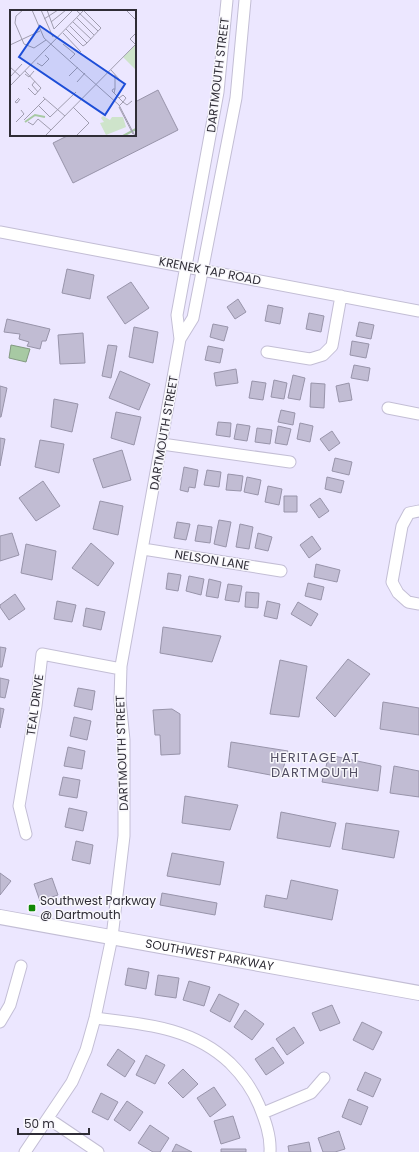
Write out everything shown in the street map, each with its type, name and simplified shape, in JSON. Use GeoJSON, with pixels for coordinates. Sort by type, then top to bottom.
{"type":"FeatureCollection","features":[{"type":"Feature","properties":{"kind":"main road","name":"SOUTHWEST PARKWAY"},"geometry":{"type":"LineString","coordinates":[[0,917],[419,993]]}},
{"type":"Feature","properties":{"kind":"street","name":"DARTMOUTH STREET"},"geometry":{"type":"LineString","coordinates":[[26,1152],[72,1082],[86,1050],[95,1018],[112,937],[124,836],[124,740],[120,700],[121,669],[180,339],[177,315],[218,92],[227,0]]}},
{"type":"Feature","properties":{"kind":"street","name":"DARTMOUTH STREET"},"geometry":{"type":"LineString","coordinates":[[180,339],[193,318],[236,98],[245,0]]}},
{"type":"Feature","properties":{"kind":"street","name":"KRENEK TAP ROAD"},"geometry":{"type":"LineString","coordinates":[[0,232],[419,311]]}},
{"type":"Feature","properties":{"kind":"street"},"geometry":{"type":"LineString","coordinates":[[267,352],[310,360],[323,355],[332,346],[341,296]]}},
{"type":"Feature","properties":{"kind":"street"},"geometry":{"type":"LineString","coordinates":[[388,408],[419,414]]}},
{"type":"Feature","properties":{"kind":"street"},"geometry":{"type":"LineString","coordinates":[[162,444],[290,462]]}},
{"type":"Feature","properties":{"kind":"street"},"geometry":{"type":"LineString","coordinates":[[419,511],[409,513],[402,526],[392,582],[398,593],[408,602],[419,604]]}},
{"type":"Feature","properties":{"kind":"street","name":"NELSON LANE"},"geometry":{"type":"LineString","coordinates":[[143,549],[282,571]]}},
{"type":"Feature","properties":{"kind":"street","name":"TEAL DRIVE"},"geometry":{"type":"LineString","coordinates":[[26,834],[19,806],[36,706],[42,654],[121,669]]}},
{"type":"Feature","properties":{"kind":"street"},"geometry":{"type":"LineString","coordinates":[[0,1022],[10,1004],[21,966]]}},
{"type":"Feature","properties":{"kind":"street"},"geometry":{"type":"LineString","coordinates":[[95,1018],[149,1025],[183,1033],[203,1042],[224,1057],[253,1091],[263,1113],[271,1141],[270,1152]]}},
{"type":"Feature","properties":{"kind":"street"},"geometry":{"type":"LineString","coordinates":[[263,1113],[311,1093],[324,1078]]}},
{"type":"Feature","properties":{"kind":"street"},"geometry":{"type":"LineString","coordinates":[[49,1119],[98,1152]]}},
{"type":"Feature","properties":{"kind":"shaded area"},"geometry":{"type":"Polygon","coordinates":[[[11,345],[30,349],[26,362],[9,358],[11,345]]]}},
{"type":"Feature","properties":{"kind":"building"},"geometry":{"type":"Polygon","coordinates":[[[158,90],[178,130],[73,183],[53,143],[67,136],[136,136],[136,101],[158,90]]]}},
{"type":"Feature","properties":{"kind":"building"},"geometry":{"type":"Polygon","coordinates":[[[67,269],[94,275],[90,299],[62,293],[67,269]]]}},
{"type":"Feature","properties":{"kind":"building"},"geometry":{"type":"Polygon","coordinates":[[[131,282],[149,308],[125,324],[107,297],[131,282]]]}},
{"type":"Feature","properties":{"kind":"building"},"geometry":{"type":"Polygon","coordinates":[[[238,299],[246,312],[235,319],[227,307],[238,299]]]}},
{"type":"Feature","properties":{"kind":"building"},"geometry":{"type":"Polygon","coordinates":[[[268,305],[283,308],[280,324],[265,321],[268,305]]]}},
{"type":"Feature","properties":{"kind":"building"},"geometry":{"type":"Polygon","coordinates":[[[309,313],[324,316],[321,332],[306,329],[309,313]]]}},
{"type":"Feature","properties":{"kind":"building"},"geometry":{"type":"Polygon","coordinates":[[[7,319],[50,329],[46,341],[42,341],[40,349],[27,346],[29,342],[19,339],[20,334],[4,332],[7,319]]]}},
{"type":"Feature","properties":{"kind":"building"},"geometry":{"type":"Polygon","coordinates":[[[359,322],[374,325],[371,339],[356,336],[359,322]]]}},
{"type":"Feature","properties":{"kind":"building"},"geometry":{"type":"Polygon","coordinates":[[[213,324],[228,327],[224,341],[210,337],[213,324]]]}},
{"type":"Feature","properties":{"kind":"building"},"geometry":{"type":"Polygon","coordinates":[[[134,327],[158,332],[153,363],[129,357],[134,327]]]}},
{"type":"Feature","properties":{"kind":"building"},"geometry":{"type":"Polygon","coordinates":[[[83,333],[85,363],[60,364],[58,335],[83,333]]]}},
{"type":"Feature","properties":{"kind":"building"},"geometry":{"type":"Polygon","coordinates":[[[352,341],[369,344],[366,358],[350,355],[352,341]]]}},
{"type":"Feature","properties":{"kind":"building"},"geometry":{"type":"Polygon","coordinates":[[[108,345],[117,346],[111,378],[102,376],[108,345]]]}},
{"type":"Feature","properties":{"kind":"building"},"geometry":{"type":"Polygon","coordinates":[[[208,346],[223,349],[220,363],[205,360],[208,346]]]}},
{"type":"Feature","properties":{"kind":"building"},"geometry":{"type":"Polygon","coordinates":[[[354,365],[370,368],[368,381],[351,378],[354,365]]]}},
{"type":"Feature","properties":{"kind":"building"},"geometry":{"type":"Polygon","coordinates":[[[236,369],[238,383],[216,386],[214,373],[236,369]]]}},
{"type":"Feature","properties":{"kind":"building"},"geometry":{"type":"Polygon","coordinates":[[[120,371],[150,384],[139,410],[109,398],[120,371]]]}},
{"type":"Feature","properties":{"kind":"building"},"geometry":{"type":"Polygon","coordinates":[[[293,375],[305,378],[300,400],[288,398],[293,375]]]}},
{"type":"Feature","properties":{"kind":"building"},"geometry":{"type":"Polygon","coordinates":[[[274,380],[287,383],[284,399],[271,397],[274,380]]]}},
{"type":"Feature","properties":{"kind":"building"},"geometry":{"type":"Polygon","coordinates":[[[252,381],[266,383],[263,400],[249,398],[252,381]]]}},
{"type":"Feature","properties":{"kind":"building"},"geometry":{"type":"Polygon","coordinates":[[[311,383],[325,384],[324,408],[310,407],[311,383]]]}},
{"type":"Feature","properties":{"kind":"building"},"geometry":{"type":"Polygon","coordinates":[[[349,383],[352,400],[339,402],[336,386],[349,383]]]}},
{"type":"Feature","properties":{"kind":"building"},"geometry":{"type":"Polygon","coordinates":[[[0,386],[7,388],[1,417],[0,417],[0,386]]]}},
{"type":"Feature","properties":{"kind":"building"},"geometry":{"type":"Polygon","coordinates":[[[54,399],[78,404],[72,432],[51,427],[54,399]]]}},
{"type":"Feature","properties":{"kind":"building"},"geometry":{"type":"Polygon","coordinates":[[[281,410],[295,413],[293,425],[278,422],[281,410]]]}},
{"type":"Feature","properties":{"kind":"building"},"geometry":{"type":"Polygon","coordinates":[[[116,412],[141,417],[134,445],[111,438],[116,412]]]}},
{"type":"Feature","properties":{"kind":"building"},"geometry":{"type":"Polygon","coordinates":[[[218,422],[231,423],[230,437],[216,435],[218,422]]]}},
{"type":"Feature","properties":{"kind":"building"},"geometry":{"type":"Polygon","coordinates":[[[300,423],[313,426],[310,442],[297,439],[300,423]]]}},
{"type":"Feature","properties":{"kind":"building"},"geometry":{"type":"Polygon","coordinates":[[[237,424],[250,426],[247,441],[234,439],[237,424]]]}},
{"type":"Feature","properties":{"kind":"building"},"geometry":{"type":"Polygon","coordinates":[[[278,426],[291,429],[287,445],[275,443],[278,426]]]}},
{"type":"Feature","properties":{"kind":"building"},"geometry":{"type":"Polygon","coordinates":[[[257,428],[272,430],[270,444],[255,442],[257,428]]]}},
{"type":"Feature","properties":{"kind":"building"},"geometry":{"type":"Polygon","coordinates":[[[332,431],[340,443],[329,451],[320,439],[332,431]]]}},
{"type":"Feature","properties":{"kind":"building"},"geometry":{"type":"Polygon","coordinates":[[[0,438],[5,439],[0,466],[0,438]]]}},
{"type":"Feature","properties":{"kind":"building"},"geometry":{"type":"Polygon","coordinates":[[[40,440],[64,444],[59,473],[35,467],[40,440]]]}},
{"type":"Feature","properties":{"kind":"building"},"geometry":{"type":"Polygon","coordinates":[[[122,450],[131,480],[103,488],[93,459],[122,450]]]}},
{"type":"Feature","properties":{"kind":"building"},"geometry":{"type":"Polygon","coordinates":[[[335,458],[352,462],[349,475],[332,471],[335,458]]]}},
{"type":"Feature","properties":{"kind":"building"},"geometry":{"type":"Polygon","coordinates":[[[184,467],[198,470],[195,488],[189,487],[188,492],[180,490],[184,467]]]}},
{"type":"Feature","properties":{"kind":"building"},"geometry":{"type":"Polygon","coordinates":[[[207,470],[221,472],[219,487],[204,485],[207,470]]]}},
{"type":"Feature","properties":{"kind":"building"},"geometry":{"type":"Polygon","coordinates":[[[228,474],[243,476],[241,491],[226,490],[228,474]]]}},
{"type":"Feature","properties":{"kind":"building"},"geometry":{"type":"Polygon","coordinates":[[[247,477],[261,480],[258,495],[244,492],[247,477]]]}},
{"type":"Feature","properties":{"kind":"building"},"geometry":{"type":"Polygon","coordinates":[[[327,477],[344,481],[341,493],[325,489],[327,477]]]}},
{"type":"Feature","properties":{"kind":"building"},"geometry":{"type":"Polygon","coordinates":[[[43,481],[60,506],[36,521],[19,498],[43,481]]]}},
{"type":"Feature","properties":{"kind":"building"},"geometry":{"type":"Polygon","coordinates":[[[268,486],[282,489],[279,505],[265,502],[268,486]]]}},
{"type":"Feature","properties":{"kind":"building"},"geometry":{"type":"Polygon","coordinates":[[[284,496],[297,496],[297,512],[284,512],[284,496]]]}},
{"type":"Feature","properties":{"kind":"building"},"geometry":{"type":"Polygon","coordinates":[[[320,498],[329,511],[319,518],[310,505],[320,498]]]}},
{"type":"Feature","properties":{"kind":"building"},"geometry":{"type":"Polygon","coordinates":[[[100,501],[123,506],[118,535],[93,529],[100,501]]]}},
{"type":"Feature","properties":{"kind":"building"},"geometry":{"type":"Polygon","coordinates":[[[219,520],[231,522],[226,547],[214,544],[219,520]]]}},
{"type":"Feature","properties":{"kind":"building"},"geometry":{"type":"Polygon","coordinates":[[[177,522],[190,524],[186,540],[174,538],[177,522]]]}},
{"type":"Feature","properties":{"kind":"building"},"geometry":{"type":"Polygon","coordinates":[[[240,524],[253,527],[249,549],[236,547],[240,524]]]}},
{"type":"Feature","properties":{"kind":"building"},"geometry":{"type":"Polygon","coordinates":[[[198,525],[212,527],[210,543],[195,541],[198,525]]]}},
{"type":"Feature","properties":{"kind":"building"},"geometry":{"type":"Polygon","coordinates":[[[12,533],[19,555],[0,561],[0,536],[12,533]]]}},
{"type":"Feature","properties":{"kind":"building"},"geometry":{"type":"Polygon","coordinates":[[[258,533],[272,537],[268,551],[255,548],[258,533]]]}},
{"type":"Feature","properties":{"kind":"building"},"geometry":{"type":"Polygon","coordinates":[[[312,536],[321,549],[309,558],[300,545],[312,536]]]}},
{"type":"Feature","properties":{"kind":"building"},"geometry":{"type":"Polygon","coordinates":[[[91,543],[114,563],[98,586],[72,568],[91,543]]]}},
{"type":"Feature","properties":{"kind":"building"},"geometry":{"type":"Polygon","coordinates":[[[26,544],[56,551],[52,580],[21,573],[26,544]]]}},
{"type":"Feature","properties":{"kind":"building"},"geometry":{"type":"Polygon","coordinates":[[[316,564],[340,570],[337,582],[314,577],[316,564]]]}},
{"type":"Feature","properties":{"kind":"building"},"geometry":{"type":"Polygon","coordinates":[[[168,573],[181,575],[178,591],[166,589],[168,573]]]}},
{"type":"Feature","properties":{"kind":"building"},"geometry":{"type":"Polygon","coordinates":[[[189,576],[204,579],[201,595],[186,591],[189,576]]]}},
{"type":"Feature","properties":{"kind":"building"},"geometry":{"type":"Polygon","coordinates":[[[209,579],[221,582],[218,598],[206,596],[209,579]]]}},
{"type":"Feature","properties":{"kind":"building"},"geometry":{"type":"Polygon","coordinates":[[[308,583],[324,587],[321,600],[305,596],[308,583]]]}},
{"type":"Feature","properties":{"kind":"building"},"geometry":{"type":"Polygon","coordinates":[[[228,584],[242,586],[239,602],[225,600],[228,584]]]}},
{"type":"Feature","properties":{"kind":"building"},"geometry":{"type":"Polygon","coordinates":[[[246,592],[259,593],[258,608],[245,607],[246,592]]]}},
{"type":"Feature","properties":{"kind":"building"},"geometry":{"type":"Polygon","coordinates":[[[15,594],[25,609],[9,620],[0,605],[15,594]]]}},
{"type":"Feature","properties":{"kind":"building"},"geometry":{"type":"Polygon","coordinates":[[[57,601],[76,605],[72,622],[54,619],[57,601]]]}},
{"type":"Feature","properties":{"kind":"building"},"geometry":{"type":"Polygon","coordinates":[[[267,601],[280,604],[277,619],[264,616],[267,601]]]}},
{"type":"Feature","properties":{"kind":"building"},"geometry":{"type":"Polygon","coordinates":[[[298,602],[318,614],[311,626],[291,614],[298,602]]]}},
{"type":"Feature","properties":{"kind":"building"},"geometry":{"type":"Polygon","coordinates":[[[86,608],[105,612],[101,630],[83,626],[86,608]]]}},
{"type":"Feature","properties":{"kind":"building"},"geometry":{"type":"Polygon","coordinates":[[[163,627],[221,636],[212,662],[160,653],[163,627]]]}},
{"type":"Feature","properties":{"kind":"building"},"geometry":{"type":"Polygon","coordinates":[[[0,647],[6,648],[2,667],[0,667],[0,647]]]}},
{"type":"Feature","properties":{"kind":"building"},"geometry":{"type":"Polygon","coordinates":[[[348,659],[370,674],[335,717],[316,698],[348,659]]]}},
{"type":"Feature","properties":{"kind":"building"},"geometry":{"type":"Polygon","coordinates":[[[280,660],[307,666],[299,717],[270,714],[280,660]]]}},
{"type":"Feature","properties":{"kind":"building"},"geometry":{"type":"Polygon","coordinates":[[[0,678],[9,680],[5,698],[0,697],[0,678]]]}},
{"type":"Feature","properties":{"kind":"building"},"geometry":{"type":"Polygon","coordinates":[[[78,688],[95,691],[92,710],[74,706],[78,688]]]}},
{"type":"Feature","properties":{"kind":"building"},"geometry":{"type":"Polygon","coordinates":[[[383,702],[419,708],[419,735],[380,729],[383,702]]]}},
{"type":"Feature","properties":{"kind":"building"},"geometry":{"type":"Polygon","coordinates":[[[0,708],[4,709],[0,728],[0,708]]]}},
{"type":"Feature","properties":{"kind":"building"},"geometry":{"type":"Polygon","coordinates":[[[172,709],[180,714],[180,754],[161,755],[160,735],[155,735],[153,710],[172,709]]]}},
{"type":"Feature","properties":{"kind":"building"},"geometry":{"type":"Polygon","coordinates":[[[74,717],[91,721],[87,740],[70,736],[74,717]]]}},
{"type":"Feature","properties":{"kind":"building"},"geometry":{"type":"Polygon","coordinates":[[[231,742],[288,751],[281,777],[228,767],[231,742]]]}},
{"type":"Feature","properties":{"kind":"building"},"geometry":{"type":"Polygon","coordinates":[[[68,747],[85,751],[82,769],[64,766],[68,747]]]}},
{"type":"Feature","properties":{"kind":"building"},"geometry":{"type":"Polygon","coordinates":[[[329,755],[381,766],[378,791],[322,782],[329,755]]]}},
{"type":"Feature","properties":{"kind":"building"},"geometry":{"type":"Polygon","coordinates":[[[394,766],[419,771],[419,797],[390,793],[394,766]]]}},
{"type":"Feature","properties":{"kind":"building"},"geometry":{"type":"Polygon","coordinates":[[[63,777],[80,780],[77,798],[59,795],[63,777]]]}},
{"type":"Feature","properties":{"kind":"building"},"geometry":{"type":"Polygon","coordinates":[[[185,796],[238,805],[230,830],[182,823],[185,796]]]}},
{"type":"Feature","properties":{"kind":"building"},"geometry":{"type":"Polygon","coordinates":[[[69,808],[87,812],[83,831],[65,827],[69,808]]]}},
{"type":"Feature","properties":{"kind":"building"},"geometry":{"type":"Polygon","coordinates":[[[281,812],[336,823],[330,847],[277,838],[281,812]]]}},
{"type":"Feature","properties":{"kind":"building"},"geometry":{"type":"Polygon","coordinates":[[[346,823],[399,831],[394,858],[342,849],[346,823]]]}},
{"type":"Feature","properties":{"kind":"building"},"geometry":{"type":"Polygon","coordinates":[[[76,841],[93,845],[90,864],[72,860],[76,841]]]}},
{"type":"Feature","properties":{"kind":"building"},"geometry":{"type":"Polygon","coordinates":[[[172,853],[224,862],[220,885],[167,876],[172,853]]]}},
{"type":"Feature","properties":{"kind":"building"},"geometry":{"type":"Polygon","coordinates":[[[0,873],[11,881],[0,895],[0,873]]]}},
{"type":"Feature","properties":{"kind":"building"},"geometry":{"type":"Polygon","coordinates":[[[52,878],[58,895],[40,901],[34,884],[52,878]]]}},
{"type":"Feature","properties":{"kind":"building"},"geometry":{"type":"Polygon","coordinates":[[[291,880],[338,890],[332,920],[264,907],[266,895],[287,899],[291,880]]]}},
{"type":"Feature","properties":{"kind":"building"},"geometry":{"type":"Polygon","coordinates":[[[162,893],[217,903],[215,915],[160,905],[162,893]]]}},
{"type":"Feature","properties":{"kind":"building"},"geometry":{"type":"Polygon","coordinates":[[[128,968],[149,972],[146,989],[125,985],[128,968]]]}},
{"type":"Feature","properties":{"kind":"building"},"geometry":{"type":"Polygon","coordinates":[[[158,975],[179,978],[176,998],[155,995],[158,975]]]}},
{"type":"Feature","properties":{"kind":"building"},"geometry":{"type":"Polygon","coordinates":[[[189,981],[210,987],[204,1006],[183,1000],[189,981]]]}},
{"type":"Feature","properties":{"kind":"building"},"geometry":{"type":"Polygon","coordinates":[[[219,994],[239,1004],[230,1022],[210,1011],[219,994]]]}},
{"type":"Feature","properties":{"kind":"building"},"geometry":{"type":"Polygon","coordinates":[[[332,1005],[340,1023],[320,1031],[312,1013],[332,1005]]]}},
{"type":"Feature","properties":{"kind":"building"},"geometry":{"type":"Polygon","coordinates":[[[245,1010],[264,1024],[252,1040],[234,1027],[245,1010]]]}},
{"type":"Feature","properties":{"kind":"building"},"geometry":{"type":"Polygon","coordinates":[[[362,1022],[382,1032],[373,1050],[353,1040],[362,1022]]]}},
{"type":"Feature","properties":{"kind":"building"},"geometry":{"type":"Polygon","coordinates":[[[294,1027],[304,1043],[287,1055],[276,1039],[294,1027]]]}},
{"type":"Feature","properties":{"kind":"building"},"geometry":{"type":"Polygon","coordinates":[[[273,1047],[284,1063],[266,1075],[255,1059],[273,1047]]]}},
{"type":"Feature","properties":{"kind":"building"},"geometry":{"type":"Polygon","coordinates":[[[118,1049],[135,1061],[125,1077],[107,1065],[118,1049]]]}},
{"type":"Feature","properties":{"kind":"building"},"geometry":{"type":"Polygon","coordinates":[[[146,1055],[165,1065],[155,1084],[136,1075],[146,1055]]]}},
{"type":"Feature","properties":{"kind":"building"},"geometry":{"type":"Polygon","coordinates":[[[183,1069],[198,1084],[183,1098],[168,1083],[183,1069]]]}},
{"type":"Feature","properties":{"kind":"building"},"geometry":{"type":"Polygon","coordinates":[[[365,1072],[381,1079],[373,1097],[357,1090],[365,1072]]]}},
{"type":"Feature","properties":{"kind":"building"},"geometry":{"type":"Polygon","coordinates":[[[214,1087],[226,1105],[210,1117],[197,1098],[214,1087]]]}},
{"type":"Feature","properties":{"kind":"building"},"geometry":{"type":"Polygon","coordinates":[[[101,1093],[118,1102],[108,1120],[92,1112],[101,1093]]]}},
{"type":"Feature","properties":{"kind":"building"},"geometry":{"type":"Polygon","coordinates":[[[349,1099],[368,1107],[361,1125],[342,1117],[349,1099]]]}},
{"type":"Feature","properties":{"kind":"building"},"geometry":{"type":"Polygon","coordinates":[[[127,1101],[143,1112],[130,1131],[114,1120],[127,1101]]]}},
{"type":"Feature","properties":{"kind":"building"},"geometry":{"type":"Polygon","coordinates":[[[233,1116],[240,1138],[221,1144],[214,1121],[233,1116]]]}},
{"type":"Feature","properties":{"kind":"building"},"geometry":{"type":"Polygon","coordinates":[[[150,1125],[169,1138],[160,1152],[153,1152],[138,1143],[150,1125]]]}},
{"type":"Feature","properties":{"kind":"building"},"geometry":{"type":"Polygon","coordinates":[[[339,1131],[345,1149],[335,1152],[323,1152],[318,1138],[339,1131]]]}},
{"type":"Feature","properties":{"kind":"building"},"geometry":{"type":"Polygon","coordinates":[[[309,1142],[311,1152],[289,1152],[288,1146],[309,1142]]]}},
{"type":"Feature","properties":{"kind":"building"},"geometry":{"type":"Polygon","coordinates":[[[176,1144],[192,1152],[172,1152],[176,1144]]]}},
{"type":"Feature","properties":{"kind":"building"},"geometry":{"type":"Polygon","coordinates":[[[221,1149],[246,1149],[246,1152],[221,1152],[221,1149]]]}},
{"type":"Feature","properties":{"kind":"place","name":"Southwest Parkway @ Dartmouth"},"geometry":{"type":"Point","coordinates":[32,908]}},
{"type":"Feature","properties":{"kind":"district","name":"HERITAGE AT DARTMOUTH"},"geometry":{"type":"Point","coordinates":[315,764]}}]}
